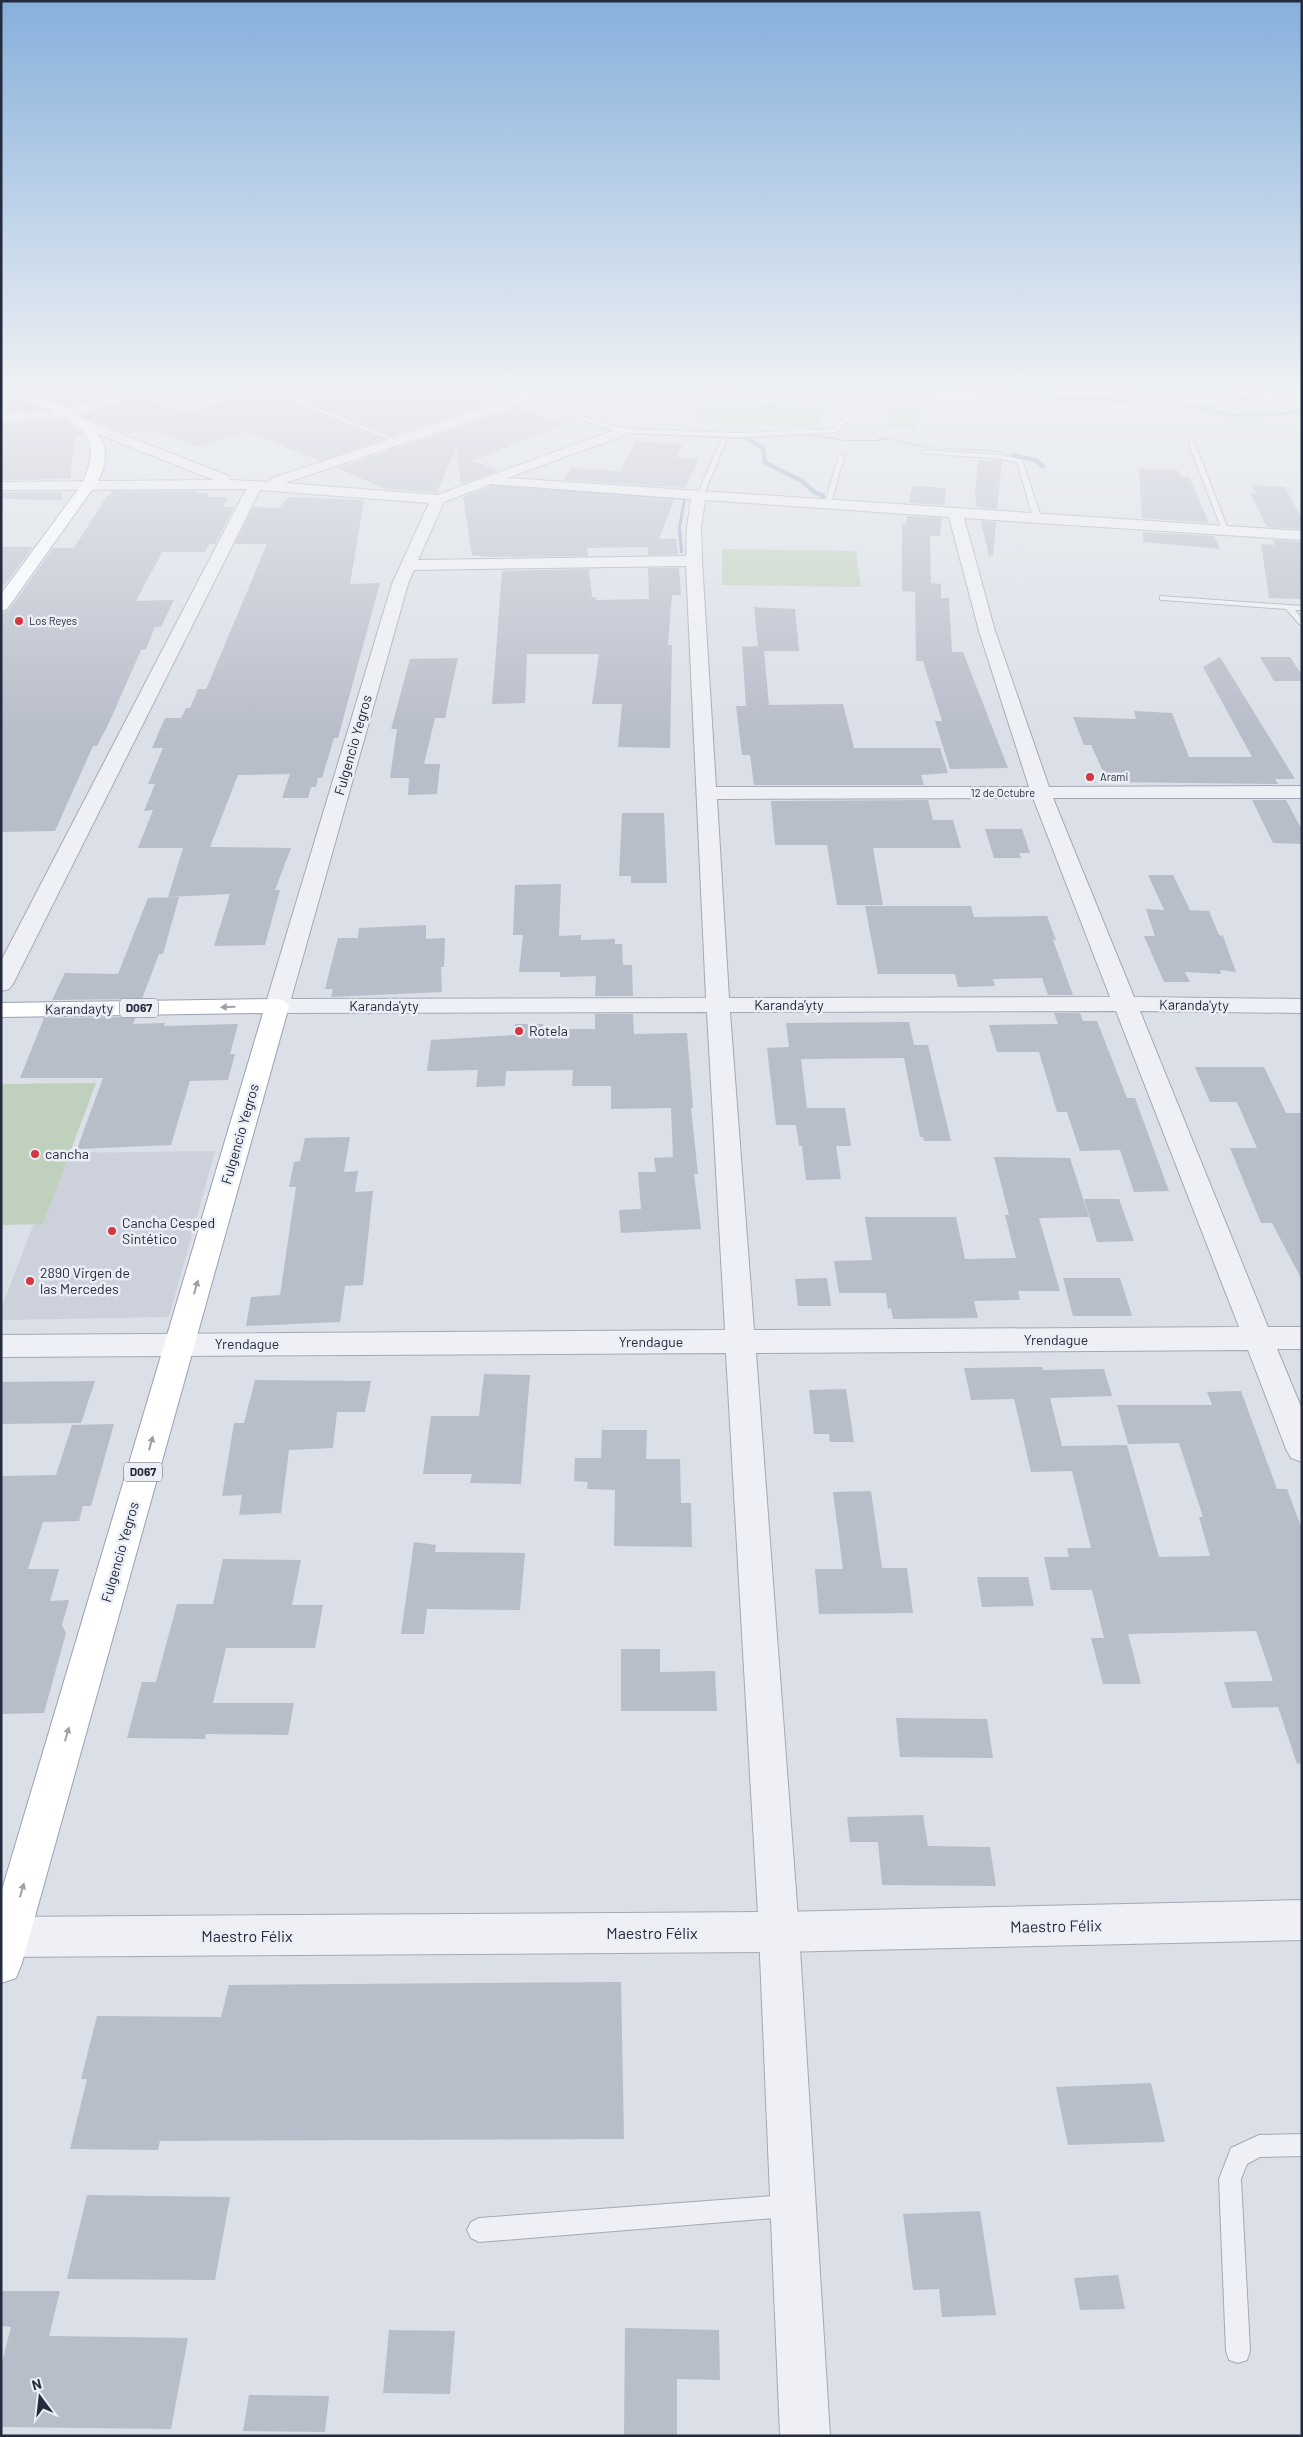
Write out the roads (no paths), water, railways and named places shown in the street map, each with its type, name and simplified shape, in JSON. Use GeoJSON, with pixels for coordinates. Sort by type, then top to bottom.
{"type":"FeatureCollection","features":[{"type":"Feature","properties":{"kind":"main road"},"geometry":{"type":"LineString","coordinates":[[1,606],[73,506]]}},
{"type":"Feature","properties":{"kind":"main road","name":"Karandayty"},"geometry":{"type":"LineString","coordinates":[[1,1010],[277,1006]]}},
{"type":"Feature","properties":{"kind":"main road","name":"Fulgencio Yegros"},"geometry":{"type":"LineString","coordinates":[[4,1946],[277,1006]]}},
{"type":"Feature","properties":{"kind":"street"},"geometry":{"type":"LineString","coordinates":[[1,984],[242,506]]}},
{"type":"Feature","properties":{"kind":"street","name":"Fulgencio Yegros"},"geometry":{"type":"LineString","coordinates":[[277,1006],[400,584],[435,506]]}},
{"type":"Feature","properties":{"kind":"street"},"geometry":{"type":"LineString","coordinates":[[697,506],[694,528],[694,561],[705,793],[779,1932],[805,2436]]}},
{"type":"Feature","properties":{"kind":"street"},"geometry":{"type":"LineString","coordinates":[[855,506],[1037,516],[1302,536]]}},
{"type":"Feature","properties":{"kind":"street"},"geometry":{"type":"LineString","coordinates":[[955,512],[987,631],[1041,792],[1302,1449]]}},
{"type":"Feature","properties":{"kind":"street"},"geometry":{"type":"LineString","coordinates":[[408,564],[694,561]]}},
{"type":"Feature","properties":{"kind":"street","name":"12 de Octubre"},"geometry":{"type":"LineString","coordinates":[[705,793],[1302,792]]}},
{"type":"Feature","properties":{"kind":"street","name":"Karanda'yty"},"geometry":{"type":"LineString","coordinates":[[277,1006],[1125,1004],[1302,1006]]}},
{"type":"Feature","properties":{"kind":"street","name":"Yrendague"},"geometry":{"type":"LineString","coordinates":[[1,1346],[1302,1338]]}},
{"type":"Feature","properties":{"kind":"street","name":"Maestro Félix"},"geometry":{"type":"LineString","coordinates":[[4,1946],[779,1932],[1302,1920]]}},
{"type":"Feature","properties":{"kind":"lane"},"geometry":{"type":"LineString","coordinates":[[1034,506],[1037,516]]}},
{"type":"Feature","properties":{"kind":"lane"},"geometry":{"type":"LineString","coordinates":[[1216,506],[1226,530]]}},
{"type":"Feature","properties":{"kind":"lane"},"geometry":{"type":"LineString","coordinates":[[1163,598],[1302,608]]}},
{"type":"Feature","properties":{"kind":"lane"},"geometry":{"type":"LineString","coordinates":[[1288,607],[1302,625]]}},
{"type":"Feature","properties":{"kind":"lane"},"geometry":{"type":"LineString","coordinates":[[1238,2351],[1230,2179],[1239,2156],[1253,2149],[1260,2146],[1302,2145]]}},
{"type":"Feature","properties":{"kind":"lane"},"geometry":{"type":"LineString","coordinates":[[479,2230],[793,2206]]}},
{"type":"Feature","properties":{"kind":"water"},"geometry":{"type":"Polygon","coordinates":[[[682,506],[685,506],[681,527],[683,553],[680,553],[678,527],[682,506]]]}},
{"type":"Feature","properties":{"kind":"place","name":"Los Reyes"},"geometry":{"type":"Point","coordinates":[19,621]}},
{"type":"Feature","properties":{"kind":"place","name":"Arami"},"geometry":{"type":"Point","coordinates":[1090,777]}},
{"type":"Feature","properties":{"kind":"place","name":"Rotela"},"geometry":{"type":"Point","coordinates":[519,1031]}},
{"type":"Feature","properties":{"kind":"place","name":"cancha"},"geometry":{"type":"Point","coordinates":[35,1154]}},
{"type":"Feature","properties":{"kind":"place","name":"Cancha Cesped Sintético"},"geometry":{"type":"Point","coordinates":[112,1231]}},
{"type":"Feature","properties":{"kind":"place","name":"2890 Virgen de las Mercedes"},"geometry":{"type":"Point","coordinates":[30,1281]}}]}
